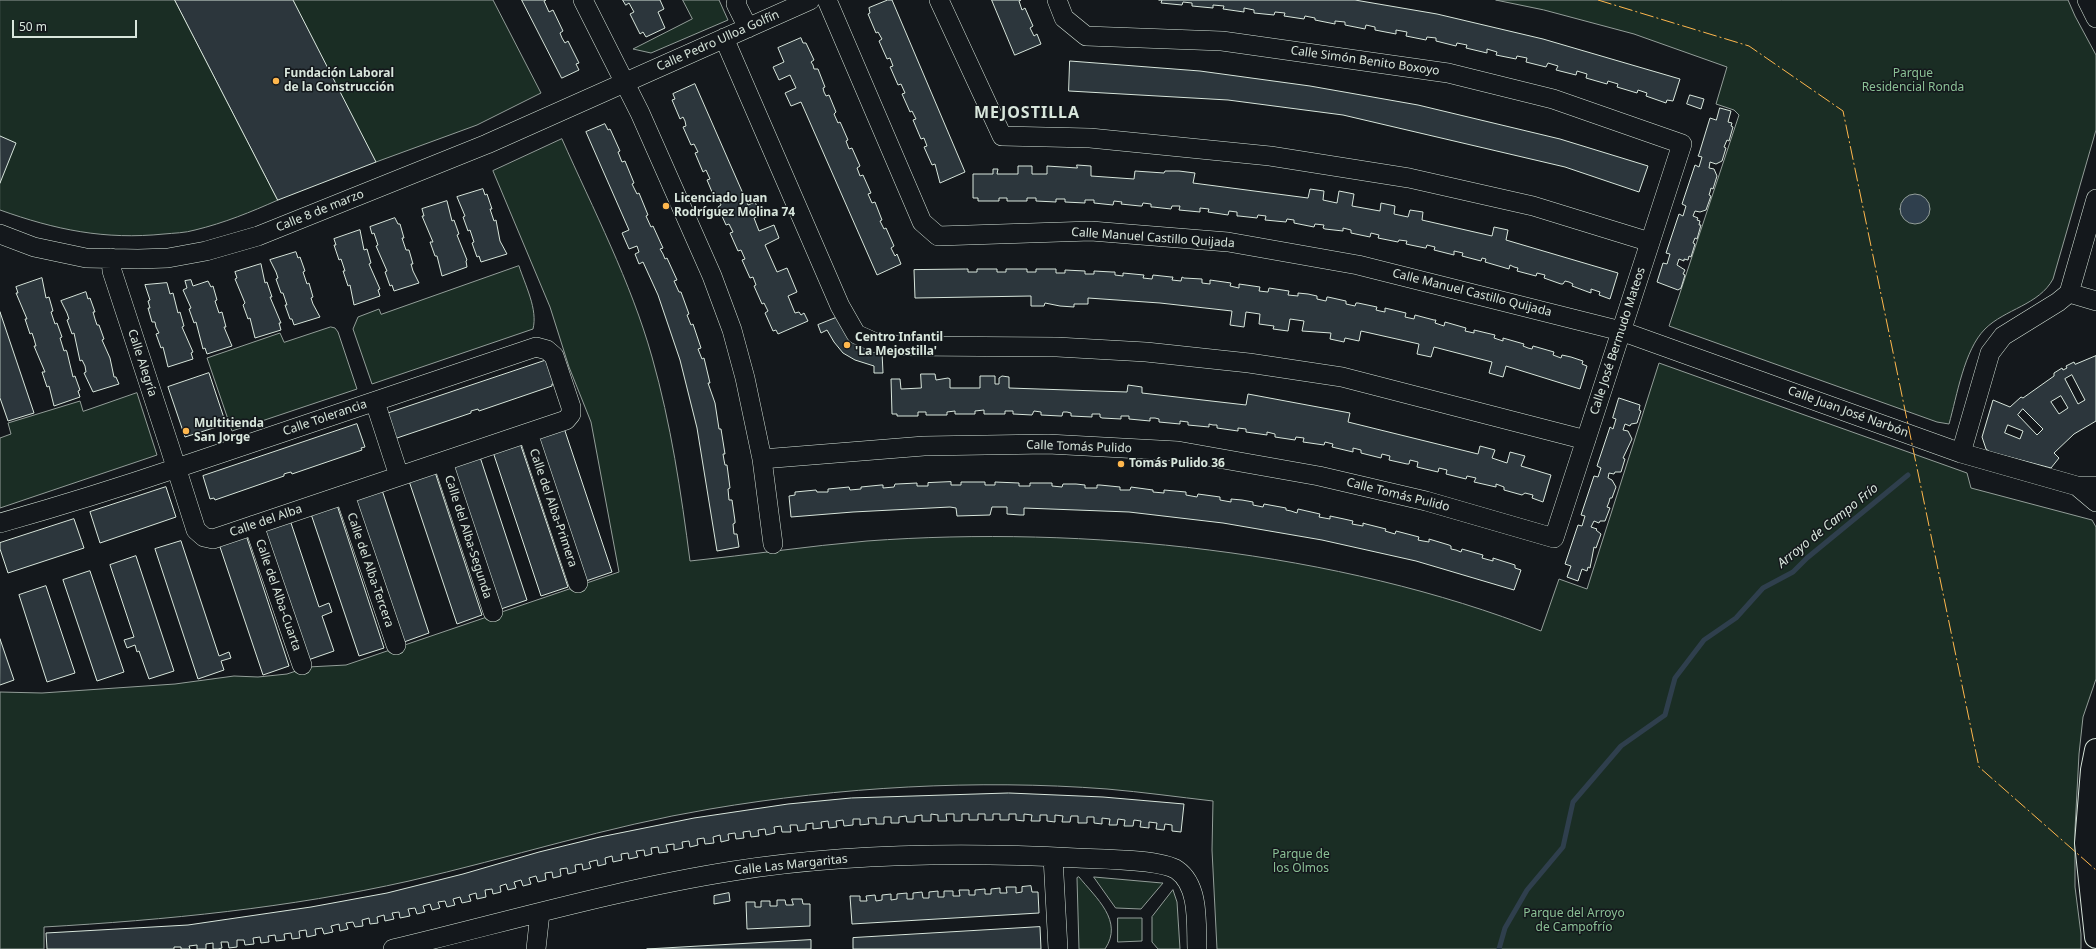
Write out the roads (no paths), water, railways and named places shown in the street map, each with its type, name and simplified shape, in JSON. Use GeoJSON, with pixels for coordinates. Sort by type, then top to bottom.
{"type":"FeatureCollection","features":[{"type":"Feature","properties":{"kind":"main road"},"geometry":{"type":"LineString","coordinates":[[2096,750],[2092,770],[2086,843],[2096,937]]}},
{"type":"Feature","properties":{"kind":"street"},"geometry":{"type":"LineString","coordinates":[[583,0],[626,82],[712,276],[730,323],[745,378],[762,458],[773,544]]}},
{"type":"Feature","properties":{"kind":"street"},"geometry":{"type":"LineString","coordinates":[[737,0],[736,4],[748,28]]}},
{"type":"Feature","properties":{"kind":"street","name":"Calle Pedro Ulloa Golfín"},"geometry":{"type":"LineString","coordinates":[[626,82],[810,0]]}},
{"type":"Feature","properties":{"kind":"street","name":"Calle Manuel Castillo Quijada"},"geometry":{"type":"LineString","coordinates":[[827,0],[922,222],[938,236],[1091,231],[1228,242],[1358,265],[1621,331]]}},
{"type":"Feature","properties":{"kind":"street"},"geometry":{"type":"LineString","coordinates":[[939,0],[1002,136],[1090,138],[1246,154],[1401,177],[1533,206],[1650,242]]}},
{"type":"Feature","properties":{"kind":"street","name":"Calle Simón Benito Boxoyo"},"geometry":{"type":"LineString","coordinates":[[1057,0],[1064,18],[1086,36],[1222,41],[1448,74],[1553,99],[1682,144]]}},
{"type":"Feature","properties":{"kind":"street"},"geometry":{"type":"LineString","coordinates":[[2087,0],[2096,18]]}},
{"type":"Feature","properties":{"kind":"street"},"geometry":{"type":"LineString","coordinates":[[724,38],[840,306],[856,334],[876,342],[906,346],[1057,347],[1146,352],[1249,363],[1342,377],[1586,440]]}},
{"type":"Feature","properties":{"kind":"street","name":"Calle 8 de marzo"},"geometry":{"type":"LineString","coordinates":[[0,234],[34,247],[86,258],[168,258],[206,251],[258,236],[487,144],[626,82]]}},
{"type":"Feature","properties":{"kind":"street","name":"Calle José Bermudo Mateos"},"geometry":{"type":"LineString","coordinates":[[1554,538],[1682,144]]}},
{"type":"Feature","properties":{"kind":"street"},"geometry":{"type":"LineString","coordinates":[[1960,453],[1990,353],[2003,336],[2058,302],[2069,293],[2096,199]]}},
{"type":"Feature","properties":{"kind":"street","name":"Calle Alegría"},"geometry":{"type":"LineString","coordinates":[[111,258],[112,271],[177,468]]}},
{"type":"Feature","properties":{"kind":"street"},"geometry":{"type":"LineString","coordinates":[[2069,293],[2096,301]]}},
{"type":"Feature","properties":{"kind":"street","name":"Calle Juan José Narbón"},"geometry":{"type":"LineString","coordinates":[[1621,331],[1960,453],[2077,486],[2096,486]]}},
{"type":"Feature","properties":{"kind":"street","name":"Calle Tolerancia"},"geometry":{"type":"LineString","coordinates":[[0,523],[78,501],[536,347]]}},
{"type":"Feature","properties":{"kind":"street","name":"Calle del Alba"},"geometry":{"type":"LineString","coordinates":[[177,468],[196,530],[204,537],[213,539],[443,462],[566,420],[571,414],[571,407],[554,356],[547,350],[536,347]]}},
{"type":"Feature","properties":{"kind":"street"},"geometry":{"type":"LineString","coordinates":[[375,402],[399,476]]}},
{"type":"Feature","properties":{"kind":"street","name":"Calle del Alba-Primera"},"geometry":{"type":"LineString","coordinates":[[528,433],[578,583]]}},
{"type":"Feature","properties":{"kind":"street","name":"Calle Tomás Pulido"},"geometry":{"type":"LineString","coordinates":[[762,458],[924,446],[1041,444],[1178,451],[1319,476],[1426,501],[1554,538]]}},
{"type":"Feature","properties":{"kind":"street","name":"Calle del Alba-Segunda"},"geometry":{"type":"LineString","coordinates":[[443,462],[493,612]]}},
{"type":"Feature","properties":{"kind":"street","name":"Calle Juan José Narbón"},"geometry":{"type":"LineString","coordinates":[[2077,486],[2096,502]]}},
{"type":"Feature","properties":{"kind":"street","name":"Calle del Alba-Tercera"},"geometry":{"type":"LineString","coordinates":[[345,495],[396,645]]}},
{"type":"Feature","properties":{"kind":"street","name":"Calle del Alba-Cuarta"},"geometry":{"type":"LineString","coordinates":[[254,525],[302,665]]}},
{"type":"Feature","properties":{"kind":"street","name":"Calle Las Margaritas"},"geometry":{"type":"LineString","coordinates":[[394,949],[644,888],[734,871],[820,860],[899,855],[1053,857],[1148,862],[1177,870],[1189,885],[1195,906],[1197,949]]}},
{"type":"Feature","properties":{"kind":"street"},"geometry":{"type":"LineString","coordinates":[[1053,857],[1058,949]]}},
{"type":"Feature","properties":{"kind":"street"},"geometry":{"type":"LineString","coordinates":[[536,949],[540,913]]}},
{"type":"Feature","properties":{"kind":"water"},"geometry":{"type":"Polygon","coordinates":[[[1915,194],[1926,198],[1930,209],[1926,220],[1915,224],[1904,220],[1900,209],[1904,198],[1915,194]]]}},
{"type":"Feature","properties":{"kind":"waterway","name":"Arroyo de Campo Frío"},"geometry":{"type":"LineString","coordinates":[[1499,949],[1505,928],[1527,890],[1563,847],[1573,802],[1621,746],[1665,715],[1675,678],[1704,640],[1736,618],[1763,588],[1793,572],[1807,558],[1908,475]]}},
{"type":"Feature","properties":{"kind":"place","name":"Fundación Laboral de la Construcción"},"geometry":{"type":"Point","coordinates":[276,81]}},
{"type":"Feature","properties":{"kind":"place","name":"Licenciado Juan Rodríguez Molina 74"},"geometry":{"type":"Point","coordinates":[666,206]}},
{"type":"Feature","properties":{"kind":"place","name":"Centro Infantil 'La Mejostilla'"},"geometry":{"type":"Point","coordinates":[847,345]}},
{"type":"Feature","properties":{"kind":"place","name":"Multitienda San Jorge"},"geometry":{"type":"Point","coordinates":[186,431]}},
{"type":"Feature","properties":{"kind":"place","name":"Tomás Pulido 36"},"geometry":{"type":"Point","coordinates":[1121,464]}},
{"type":"Feature","properties":{"kind":"district","name":"MEJOSTILLA"},"geometry":{"type":"Point","coordinates":[1027,113]}},
{"type":"Feature","properties":{"kind":"park label","name":"Parque Residencial Ronda"},"geometry":{"type":"Point","coordinates":[1913,81]}},
{"type":"Feature","properties":{"kind":"park label","name":"Parque de los Olmos"},"geometry":{"type":"Point","coordinates":[1301,862]}},
{"type":"Feature","properties":{"kind":"park label","name":"Parque del Arroyo de Campofrío"},"geometry":{"type":"Point","coordinates":[1574,921]}}]}
